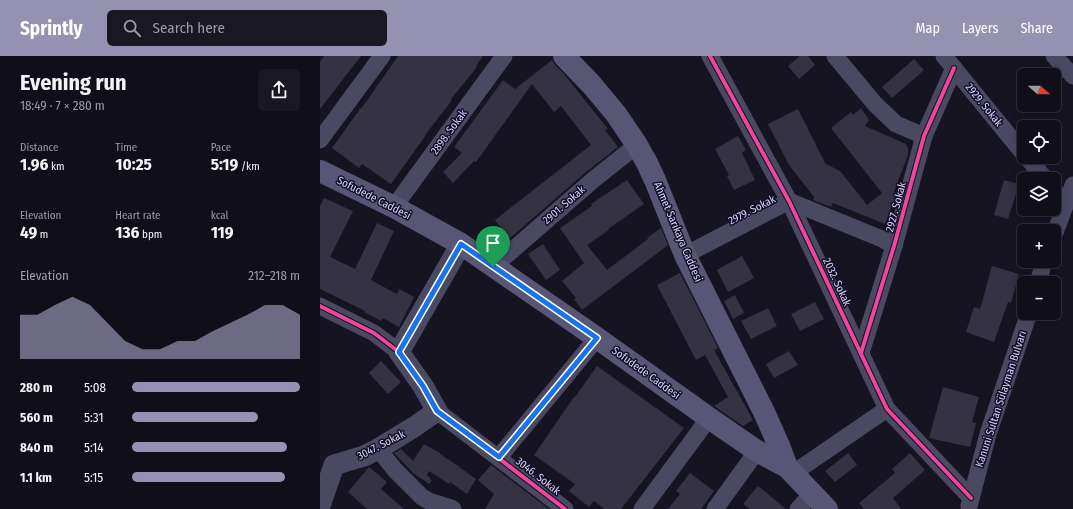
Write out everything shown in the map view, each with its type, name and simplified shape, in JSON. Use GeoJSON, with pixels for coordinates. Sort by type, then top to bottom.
{"type":"FeatureCollection","features":[{"type":"Feature","properties":{"kind":"main road","name":"Ahmet Sarıkaya Caddesi"},"geometry":{"type":"LineString","coordinates":[[569,58],[616,114],[637,145],[655,180],[685,254],[764,412],[790,471]]}},
{"type":"Feature","properties":{"kind":"main road","name":"Sofudede Caddesi"},"geometry":{"type":"LineString","coordinates":[[320,171],[394,207],[461,244],[709,418],[757,451],[790,471]]}},
{"type":"Feature","properties":{"kind":"main road"},"geometry":{"type":"LineString","coordinates":[[790,471],[805,501],[827,509]]}},
{"type":"Feature","properties":{"kind":"street"},"geometry":{"type":"LineString","coordinates":[[320,140],[382,56]]}},
{"type":"Feature","properties":{"kind":"street","name":"2898. Sokak"},"geometry":{"type":"LineString","coordinates":[[394,207],[504,56]]}},
{"type":"Feature","properties":{"kind":"street","name":"2032. Sokak"},"geometry":{"type":"LineString","coordinates":[[710,56],[789,201],[887,409],[970,503]]}},
{"type":"Feature","properties":{"kind":"street"},"geometry":{"type":"LineString","coordinates":[[835,56],[875,104],[896,124],[924,136]]}},
{"type":"Feature","properties":{"kind":"street"},"geometry":{"type":"LineString","coordinates":[[1054,56],[1073,76]]}},
{"type":"Feature","properties":{"kind":"street","name":"2927. Sokak"},"geometry":{"type":"LineString","coordinates":[[861,353],[894,246],[924,136],[949,62]]}},
{"type":"Feature","properties":{"kind":"street","name":"2929. Sokak"},"geometry":{"type":"LineString","coordinates":[[949,62],[1017,145]]}},
{"type":"Feature","properties":{"kind":"street","name":"2901. Sokak"},"geometry":{"type":"LineString","coordinates":[[493,267],[593,180],[637,145]]}},
{"type":"Feature","properties":{"kind":"street"},"geometry":{"type":"LineString","coordinates":[[1033,164],[1039,172]]}},
{"type":"Feature","properties":{"kind":"street"},"geometry":{"type":"LineString","coordinates":[[1058,224],[1073,185]]}},
{"type":"Feature","properties":{"kind":"street"},"geometry":{"type":"LineString","coordinates":[[1061,199],[1065,204]]}},
{"type":"Feature","properties":{"kind":"street","name":"2979. Sokak"},"geometry":{"type":"LineString","coordinates":[[685,254],[789,201],[882,239],[894,246]]}},
{"type":"Feature","properties":{"kind":"street"},"geometry":{"type":"LineString","coordinates":[[399,352],[461,244]]}},
{"type":"Feature","properties":{"kind":"street","name":"3046. Sokak"},"geometry":{"type":"LineString","coordinates":[[320,306],[374,333],[399,352],[423,386],[437,411],[565,509]]}},
{"type":"Feature","properties":{"kind":"street","name":"Kanuni Sultan Sülayman Bulvarı"},"geometry":{"type":"LineString","coordinates":[[970,503],[988,434],[1027,320]]}},
{"type":"Feature","properties":{"kind":"street"},"geometry":{"type":"LineString","coordinates":[[499,457],[597,338]]}},
{"type":"Feature","properties":{"kind":"street"},"geometry":{"type":"LineString","coordinates":[[790,471],[887,409]]}},
{"type":"Feature","properties":{"kind":"street","name":"3047. Sokak"},"geometry":{"type":"LineString","coordinates":[[327,467],[364,456],[378,449],[437,411]]}},
{"type":"Feature","properties":{"kind":"street"},"geometry":{"type":"LineString","coordinates":[[642,509],[709,418]]}},
{"type":"Feature","properties":{"kind":"street"},"geometry":{"type":"LineString","coordinates":[[378,449],[426,505],[448,506],[453,509]]}},
{"type":"Feature","properties":{"kind":"street"},"geometry":{"type":"LineString","coordinates":[[715,509],[757,451]]}},
{"type":"Feature","properties":{"kind":"street"},"geometry":{"type":"LineString","coordinates":[[320,506],[327,467]]}},
{"type":"Feature","properties":{"kind":"building"},"geometry":{"type":"Polygon","coordinates":[[[324,56],[361,56],[320,109],[320,62],[324,56]]]}},
{"type":"Feature","properties":{"kind":"building"},"geometry":{"type":"Polygon","coordinates":[[[398,56],[483,56],[476,66],[477,67],[451,99],[452,100],[391,184],[362,164],[359,168],[332,148],[398,56]]]}},
{"type":"Feature","properties":{"kind":"building"},"geometry":{"type":"Polygon","coordinates":[[[800,56],[808,56],[815,65],[799,79],[788,66],[800,56]]]}},
{"type":"Feature","properties":{"kind":"building"},"geometry":{"type":"Polygon","coordinates":[[[914,59],[924,70],[892,98],[882,87],[914,59]]]}},
{"type":"Feature","properties":{"kind":"building"},"geometry":{"type":"Polygon","coordinates":[[[552,60],[608,129],[605,130],[618,147],[586,172],[509,239],[495,220],[591,145],[561,106],[554,112],[532,84],[476,162],[474,161],[453,183],[443,172],[462,153],[454,147],[503,80],[515,89],[552,60]]]}},
{"type":"Feature","properties":{"kind":"building"},"geometry":{"type":"Polygon","coordinates":[[[861,108],[869,120],[865,126],[906,144],[908,148],[908,155],[894,192],[897,193],[885,224],[833,203],[831,207],[813,200],[814,197],[789,165],[768,124],[798,109],[824,163],[840,171],[867,205],[882,193],[831,128],[851,112],[853,115],[861,108]]]}},
{"type":"Feature","properties":{"kind":"building"},"geometry":{"type":"Polygon","coordinates":[[[738,136],[746,150],[742,153],[755,180],[734,190],[727,176],[729,175],[715,149],[738,136]]]}},
{"type":"Feature","properties":{"kind":"building"},"geometry":{"type":"Polygon","coordinates":[[[627,180],[644,204],[587,245],[607,270],[661,228],[668,245],[582,310],[574,299],[576,298],[562,281],[584,263],[560,228],[592,206],[591,204],[627,180]]]}},
{"type":"Feature","properties":{"kind":"building"},"geometry":{"type":"Polygon","coordinates":[[[1004,180],[1017,183],[1017,190],[1008,219],[994,215],[1004,180]]]}},
{"type":"Feature","properties":{"kind":"building"},"geometry":{"type":"Polygon","coordinates":[[[324,198],[353,211],[330,257],[355,269],[377,223],[394,231],[371,280],[397,294],[399,289],[414,297],[399,327],[383,318],[381,321],[364,312],[365,311],[320,289],[320,206],[324,198]]]}},
{"type":"Feature","properties":{"kind":"building"},"geometry":{"type":"Polygon","coordinates":[[[543,244],[560,270],[546,280],[528,254],[543,244]]]}},
{"type":"Feature","properties":{"kind":"building"},"geometry":{"type":"Polygon","coordinates":[[[742,256],[754,278],[728,292],[717,270],[742,256]]]}},
{"type":"Feature","properties":{"kind":"building"},"geometry":{"type":"Polygon","coordinates":[[[992,266],[1019,274],[1017,276],[1011,303],[1008,302],[994,342],[966,332],[974,307],[980,309],[992,266]]]}},
{"type":"Feature","properties":{"kind":"building"},"geometry":{"type":"Polygon","coordinates":[[[680,273],[718,348],[714,350],[753,420],[743,426],[714,406],[728,397],[705,355],[696,360],[657,285],[680,273]]]}},
{"type":"Feature","properties":{"kind":"building"},"geometry":{"type":"Polygon","coordinates":[[[735,295],[744,313],[733,319],[724,301],[735,295]]]}},
{"type":"Feature","properties":{"kind":"building"},"geometry":{"type":"Polygon","coordinates":[[[815,302],[824,319],[800,331],[791,314],[815,302]]]}},
{"type":"Feature","properties":{"kind":"building"},"geometry":{"type":"Polygon","coordinates":[[[768,308],[777,326],[751,339],[741,321],[768,308]]]}},
{"type":"Feature","properties":{"kind":"building"},"geometry":{"type":"Polygon","coordinates":[[[789,351],[798,365],[774,378],[766,364],[789,351]]]}},
{"type":"Feature","properties":{"kind":"building"},"geometry":{"type":"Polygon","coordinates":[[[381,361],[401,382],[388,394],[369,373],[381,361]]]}},
{"type":"Feature","properties":{"kind":"building"},"geometry":{"type":"Polygon","coordinates":[[[597,366],[684,428],[621,509],[604,509],[594,501],[589,507],[569,491],[575,484],[534,455],[597,366]]]}},
{"type":"Feature","properties":{"kind":"building"},"geometry":{"type":"Polygon","coordinates":[[[943,387],[979,397],[972,422],[976,423],[970,447],[929,438],[943,387]]]}},
{"type":"Feature","properties":{"kind":"building"},"geometry":{"type":"Polygon","coordinates":[[[424,444],[440,453],[476,479],[467,494],[450,482],[449,484],[429,471],[427,475],[432,481],[429,484],[413,473],[394,453],[401,449],[413,461],[424,444]]]}},
{"type":"Feature","properties":{"kind":"building"},"geometry":{"type":"Polygon","coordinates":[[[848,453],[857,465],[835,482],[825,471],[848,453]]]}},
{"type":"Feature","properties":{"kind":"building"},"geometry":{"type":"Polygon","coordinates":[[[910,453],[925,470],[893,498],[901,509],[864,509],[859,503],[895,473],[892,469],[910,453]]]}},
{"type":"Feature","properties":{"kind":"building"},"geometry":{"type":"Polygon","coordinates":[[[491,465],[549,509],[485,509],[494,494],[478,480],[491,465]]]}},
{"type":"Feature","properties":{"kind":"building"},"geometry":{"type":"Polygon","coordinates":[[[369,467],[387,482],[381,489],[404,509],[367,509],[348,492],[369,467]]]}},
{"type":"Feature","properties":{"kind":"building"},"geometry":{"type":"Polygon","coordinates":[[[690,473],[714,491],[701,509],[668,509],[680,494],[676,491],[690,473]]]}},
{"type":"Feature","properties":{"kind":"building"},"geometry":{"type":"Polygon","coordinates":[[[758,486],[786,509],[750,509],[743,504],[758,486]]]}},
{"type":"Feature","properties":{"kind":"cycle path"},"geometry":{"type":"LineString","coordinates":[[710,56],[789,201],[887,409],[971,498]]}},
{"type":"Feature","properties":{"kind":"cycle path"},"geometry":{"type":"LineString","coordinates":[[861,353],[894,246],[924,136],[954,68]]}},
{"type":"Feature","properties":{"kind":"cycle path"},"geometry":{"type":"LineString","coordinates":[[320,306],[374,333],[399,352],[423,386],[437,411],[565,509]]}},
{"type":"Feature","properties":{"kind":"route"},"geometry":{"type":"LineString","coordinates":[[461,244],[493,267],[597,338],[499,457],[437,411],[423,386],[399,352],[461,244]]}}]}
